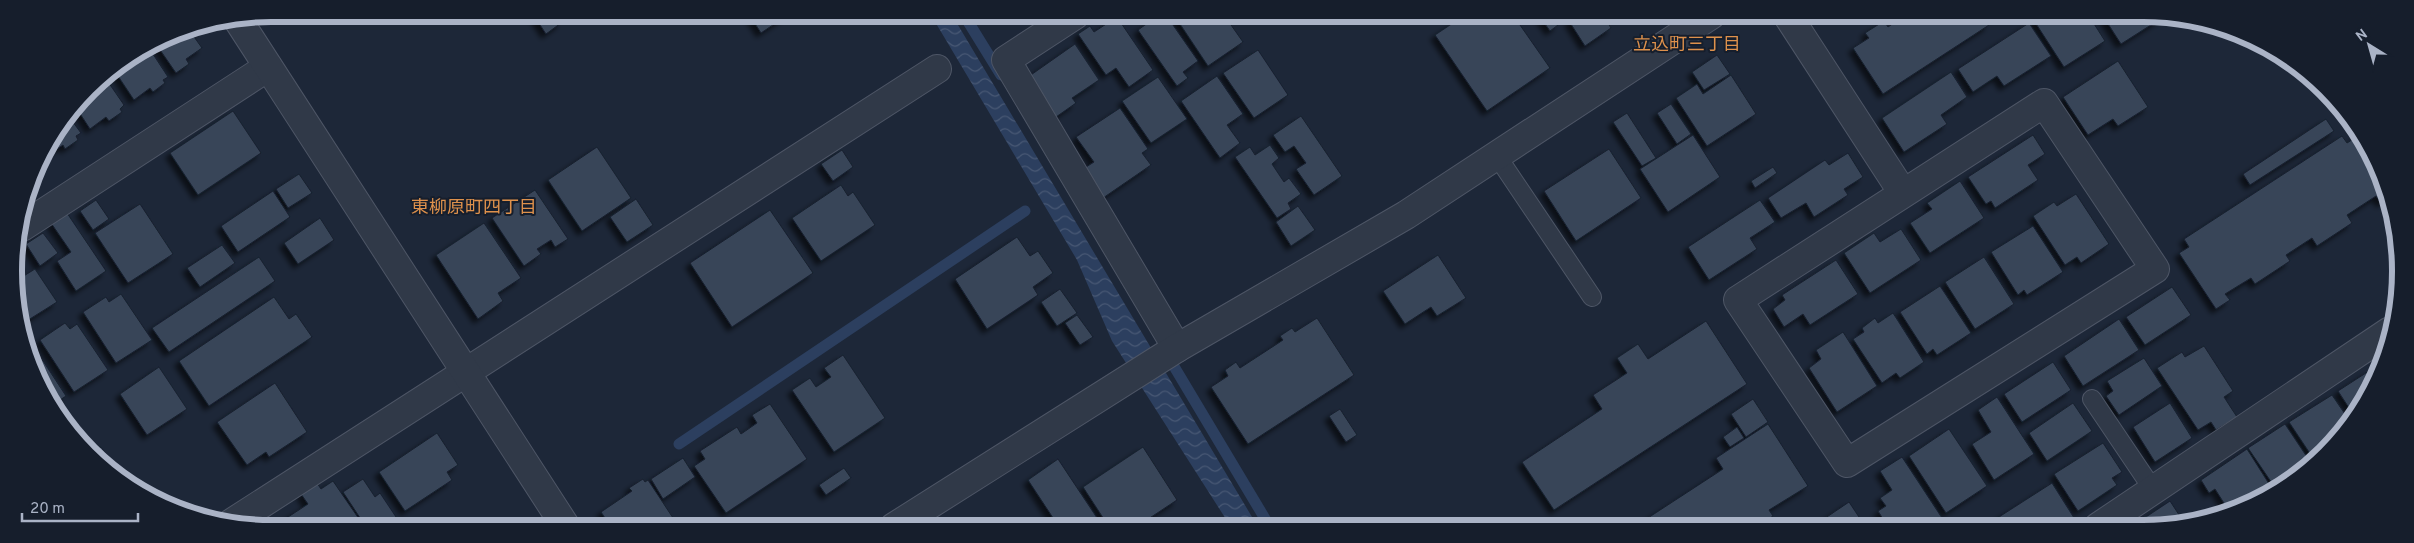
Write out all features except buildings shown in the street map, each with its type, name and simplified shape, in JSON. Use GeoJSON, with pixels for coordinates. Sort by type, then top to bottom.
{"type":"FeatureCollection","features":[{"type":"Feature","properties":{"kind":"street"},"geometry":{"type":"LineString","coordinates":[[1064,22],[1006,60],[1177,348]]}},
{"type":"Feature","properties":{"kind":"street"},"geometry":{"type":"LineString","coordinates":[[905,520],[1177,348],[1406,215],[1702,22]]}},
{"type":"Feature","properties":{"kind":"street"},"geometry":{"type":"LineString","coordinates":[[1792,22],[1903,193]]}},
{"type":"Feature","properties":{"kind":"street"},"geometry":{"type":"LineString","coordinates":[[241,25],[561,520]]}},
{"type":"Feature","properties":{"kind":"street"},"geometry":{"type":"LineString","coordinates":[[27,224],[268,67]]}},
{"type":"Feature","properties":{"kind":"street"},"geometry":{"type":"LineString","coordinates":[[239,518],[937,69]]}},
{"type":"Feature","properties":{"kind":"street"},"geometry":{"type":"LineString","coordinates":[[2044,103],[2155,269],[1847,463],[1738,300],[1903,193],[2044,103]]}},
{"type":"Feature","properties":{"kind":"street"},"geometry":{"type":"LineString","coordinates":[[2109,520],[2383,336]]}},
{"type":"Feature","properties":{"kind":"lane"},"geometry":{"type":"LineString","coordinates":[[1497,156],[1592,297]]}},
{"type":"Feature","properties":{"kind":"lane"},"geometry":{"type":"LineString","coordinates":[[2092,399],[2154,491]]}},
{"type":"Feature","properties":{"kind":"water"},"geometry":{"type":"Polygon","coordinates":[[[935,22],[956,22],[1254,520],[1227,520],[1112,341],[1077,260],[935,22]]]}},
{"type":"Feature","properties":{"kind":"waterway"},"geometry":{"type":"LineString","coordinates":[[968,22],[1001,75]]}},
{"type":"Feature","properties":{"kind":"waterway"},"geometry":{"type":"LineString","coordinates":[[679,444],[1025,211]]}},
{"type":"Feature","properties":{"kind":"waterway"},"geometry":{"type":"LineString","coordinates":[[1166,353],[1266,520]]}},
{"type":"Feature","properties":{"kind":"district","name":"立込町三丁目"},"geometry":{"type":"Point","coordinates":[1687,44]}},
{"type":"Feature","properties":{"kind":"district","name":"東柳原町四丁目"},"geometry":{"type":"Point","coordinates":[474,207]}}]}
